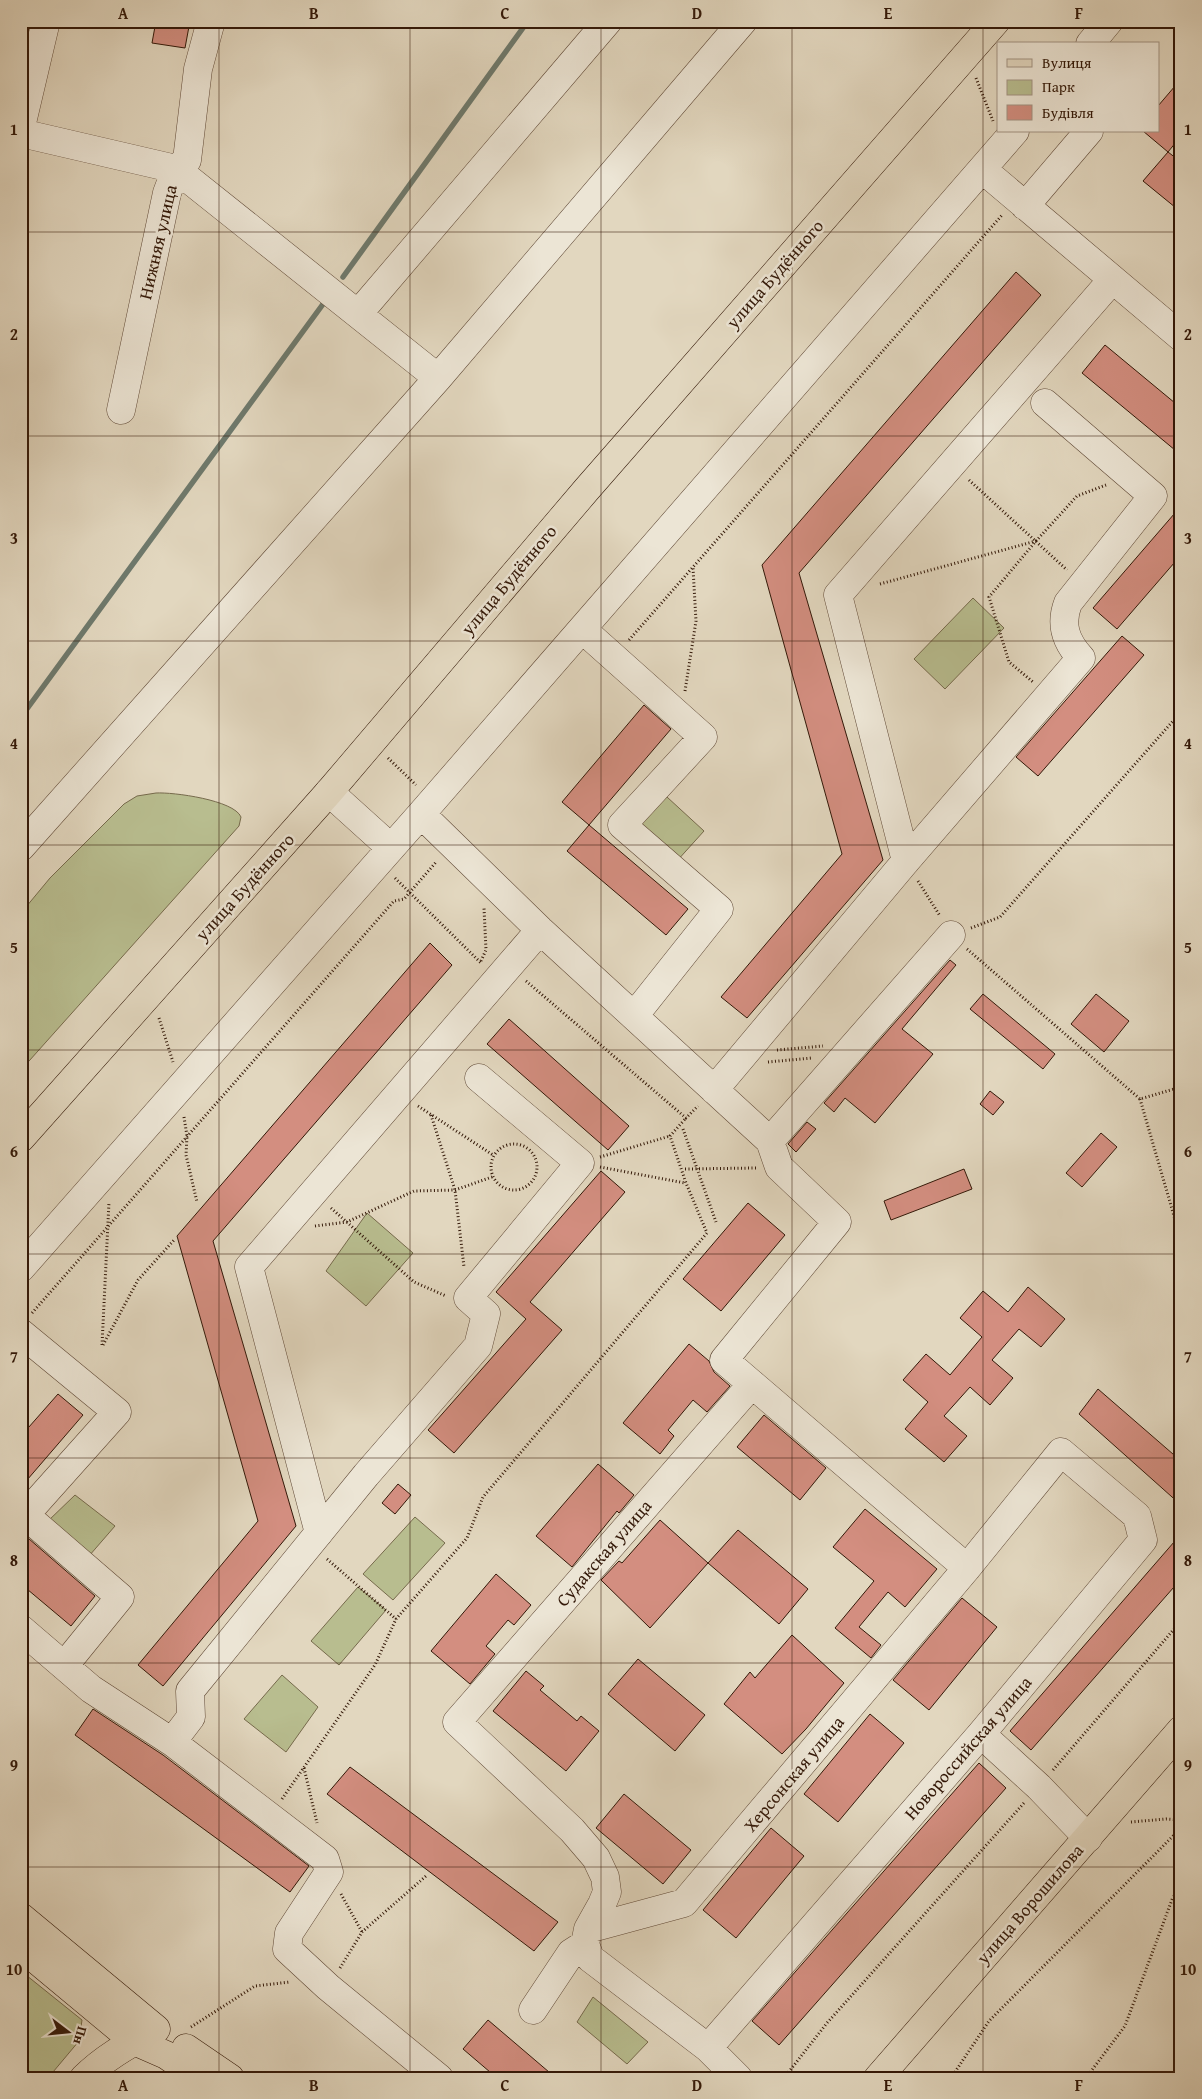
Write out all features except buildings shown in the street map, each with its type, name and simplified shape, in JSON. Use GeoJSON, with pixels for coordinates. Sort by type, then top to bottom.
{"type":"FeatureCollection","features":[{"type":"Feature","properties":{"kind":"main road","name":"улица Будённого"},"geometry":{"type":"LineString","coordinates":[[21,1138],[329,792],[580,497],[996,21]]}},
{"type":"Feature","properties":{"kind":"main road","name":"улица Ворошилова"},"geometry":{"type":"LineString","coordinates":[[878,2078],[1181,1730]]}},
{"type":"Feature","properties":{"kind":"main road"},"geometry":{"type":"LineString","coordinates":[[21,1917],[155,2037],[166,2055],[200,2078]]}},
{"type":"Feature","properties":{"kind":"main road"},"geometry":{"type":"LineString","coordinates":[[21,1947],[155,2037],[230,2078]]}},
{"type":"Feature","properties":{"kind":"main road"},"geometry":{"type":"LineString","coordinates":[[84,2078],[96,2066],[155,2037]]}},
{"type":"Feature","properties":{"kind":"street"},"geometry":{"type":"LineString","coordinates":[[21,127],[46,21]]}},
{"type":"Feature","properties":{"kind":"street","name":"Нижняя улица"},"geometry":{"type":"LineString","coordinates":[[121,410],[167,193],[176,169],[187,160],[198,69],[211,21]]}},
{"type":"Feature","properties":{"kind":"street"},"geometry":{"type":"LineString","coordinates":[[358,314],[608,21]]}},
{"type":"Feature","properties":{"kind":"street"},"geometry":{"type":"LineString","coordinates":[[21,847],[438,378],[743,21]]}},
{"type":"Feature","properties":{"kind":"street"},"geometry":{"type":"LineString","coordinates":[[1092,42],[1109,21]]}},
{"type":"Feature","properties":{"kind":"street"},"geometry":{"type":"LineString","coordinates":[[1021,202],[1088,132]]}},
{"type":"Feature","properties":{"kind":"street"},"geometry":{"type":"LineString","coordinates":[[21,133],[176,169],[438,378]]}},
{"type":"Feature","properties":{"kind":"street"},"geometry":{"type":"LineString","coordinates":[[21,1268],[421,814],[1008,138]]}},
{"type":"Feature","properties":{"kind":"street"},"geometry":{"type":"LineString","coordinates":[[982,169],[1181,337]]}},
{"type":"Feature","properties":{"kind":"street"},"geometry":{"type":"LineString","coordinates":[[906,861],[838,595],[1112,280]]}},
{"type":"Feature","properties":{"kind":"street"},"geometry":{"type":"LineString","coordinates":[[714,1090],[906,861],[1081,658],[1072,648],[1064,630],[1063,616],[1068,602],[1154,496],[1045,404]]}},
{"type":"Feature","properties":{"kind":"street"},"geometry":{"type":"LineString","coordinates":[[582,629],[703,737],[622,825],[718,909],[634,1016]]}},
{"type":"Feature","properties":{"kind":"street"},"geometry":{"type":"LineString","coordinates":[[329,792],[385,855]]}},
{"type":"Feature","properties":{"kind":"street"},"geometry":{"type":"LineString","coordinates":[[421,814],[540,930],[770,1140],[779,1167],[837,1222],[724,1360],[967,1568]]}},
{"type":"Feature","properties":{"kind":"street"},"geometry":{"type":"LineString","coordinates":[[314,1539],[249,1267],[540,930]]}},
{"type":"Feature","properties":{"kind":"street"},"geometry":{"type":"LineString","coordinates":[[770,1140],[951,935]]}},
{"type":"Feature","properties":{"kind":"street"},"geometry":{"type":"LineString","coordinates":[[172,1742],[191,1717],[190,1691],[366,1475],[478,1346],[486,1314],[459,1298],[580,1163],[479,1078]]}},
{"type":"Feature","properties":{"kind":"street"},"geometry":{"type":"LineString","coordinates":[[24,1325],[117,1412],[25,1515],[120,1597],[64,1666]]}},
{"type":"Feature","properties":{"kind":"street","name":"Судакская улица"},"geometry":{"type":"LineString","coordinates":[[586,1937],[607,1892],[605,1877],[596,1858],[572,1830],[457,1722],[752,1384]]}},
{"type":"Feature","properties":{"kind":"street","name":"Херсонская улица"},"geometry":{"type":"LineString","coordinates":[[586,1937],[684,1903],[967,1568],[1061,1452]]}},
{"type":"Feature","properties":{"kind":"street","name":"Новороссийская улица"},"geometry":{"type":"LineString","coordinates":[[708,2048],[981,1734],[1143,1540],[1137,1516],[1061,1452]]}},
{"type":"Feature","properties":{"kind":"street"},"geometry":{"type":"LineString","coordinates":[[21,1629],[91,1689],[172,1742],[269,1816],[327,1865],[289,1933],[287,1949],[328,1987],[438,2078]]}},
{"type":"Feature","properties":{"kind":"street"},"geometry":{"type":"LineString","coordinates":[[981,1734],[1039,1787],[1088,1838]]}},
{"type":"Feature","properties":{"kind":"street"},"geometry":{"type":"LineString","coordinates":[[533,2010],[571,1953],[586,1937]]}},
{"type":"Feature","properties":{"kind":"street"},"geometry":{"type":"LineString","coordinates":[[586,1937],[590,1958],[708,2048],[738,2078]]}},
{"type":"Feature","properties":{"kind":"path"},"geometry":{"type":"LineString","coordinates":[[954,21],[967,55],[997,116]]}},
{"type":"Feature","properties":{"kind":"path"},"geometry":{"type":"LineString","coordinates":[[614,658],[692,568],[1021,202]]}},
{"type":"Feature","properties":{"kind":"path"},"geometry":{"type":"LineString","coordinates":[[952,464],[1083,584]]}},
{"type":"Feature","properties":{"kind":"path"},"geometry":{"type":"LineString","coordinates":[[1048,695],[1009,662],[989,597],[1077,496],[1129,476]]}},
{"type":"Feature","properties":{"kind":"path"},"geometry":{"type":"LineString","coordinates":[[876,585],[1036,541]]}},
{"type":"Feature","properties":{"kind":"path"},"geometry":{"type":"LineString","coordinates":[[681,718],[696,621],[692,568]]}},
{"type":"Feature","properties":{"kind":"path"},"geometry":{"type":"LineString","coordinates":[[951,935],[1000,917],[1181,712]]}},
{"type":"Feature","properties":{"kind":"path"},"geometry":{"type":"LineString","coordinates":[[24,1325],[394,901],[404,899],[452,844]]}},
{"type":"Feature","properties":{"kind":"path"},"geometry":{"type":"LineString","coordinates":[[385,855],[410,892],[481,962],[488,990]]}},
{"type":"Feature","properties":{"kind":"path"},"geometry":{"type":"LineString","coordinates":[[906,861],[951,935],[1140,1099],[1181,1240]]}},
{"type":"Feature","properties":{"kind":"path"},"geometry":{"type":"LineString","coordinates":[[509,966],[686,1118]]}},
{"type":"Feature","properties":{"kind":"path"},"geometry":{"type":"LineString","coordinates":[[740,1059],[851,1049]]}},
{"type":"Feature","properties":{"kind":"path"},"geometry":{"type":"LineString","coordinates":[[740,1059],[851,1049]]}},
{"type":"Feature","properties":{"kind":"path"},"geometry":{"type":"LineString","coordinates":[[1140,1099],[1181,1087]]}},
{"type":"Feature","properties":{"kind":"path"},"geometry":{"type":"LineString","coordinates":[[580,1163],[670,1136],[714,1090]]}},
{"type":"Feature","properties":{"kind":"path"},"geometry":{"type":"LineString","coordinates":[[400,1093],[493,1156]]}},
{"type":"Feature","properties":{"kind":"path"},"geometry":{"type":"LineString","coordinates":[[314,1192],[414,1282],[459,1298],[455,1190],[431,1115]]}},
{"type":"Feature","properties":{"kind":"path"},"geometry":{"type":"LineString","coordinates":[[683,1129],[716,1222]]}},
{"type":"Feature","properties":{"kind":"path"},"geometry":{"type":"LineString","coordinates":[[269,1816],[375,1665],[396,1619],[467,1538],[483,1497],[707,1233],[686,1183],[670,1136]]}},
{"type":"Feature","properties":{"kind":"path"},"geometry":{"type":"LineString","coordinates":[[520,1144],[532,1153],[537,1168],[531,1182],[518,1190],[503,1188],[492,1177],[490,1170],[493,1156],[505,1146],[520,1144]]}},
{"type":"Feature","properties":{"kind":"path"},"geometry":{"type":"LineString","coordinates":[[580,1163],[686,1183]]}},
{"type":"Feature","properties":{"kind":"path"},"geometry":{"type":"LineString","coordinates":[[110,1167],[102,1346],[138,1280],[175,1239]]}},
{"type":"Feature","properties":{"kind":"path"},"geometry":{"type":"LineString","coordinates":[[685,1169],[779,1167]]}},
{"type":"Feature","properties":{"kind":"path"},"geometry":{"type":"LineString","coordinates":[[281,1230],[347,1222],[414,1191],[455,1190],[492,1177]]}},
{"type":"Feature","properties":{"kind":"path"},"geometry":{"type":"LineString","coordinates":[[314,1539],[396,1619]]}},
{"type":"Feature","properties":{"kind":"path"},"geometry":{"type":"LineString","coordinates":[[784,2078],[827,2023],[1039,1787],[1181,1620]]}},
{"type":"Feature","properties":{"kind":"path"},"geometry":{"type":"LineString","coordinates":[[304,1768],[327,1865],[362,1932]]}},
{"type":"Feature","properties":{"kind":"path"},"geometry":{"type":"LineString","coordinates":[[1124,1822],[1166,1819],[1181,1820]]}},
{"type":"Feature","properties":{"kind":"path"},"geometry":{"type":"LineString","coordinates":[[951,2078],[989,2021],[1181,1828]]}},
{"type":"Feature","properties":{"kind":"path"},"geometry":{"type":"LineString","coordinates":[[328,1987],[362,1932],[426,1876]]}},
{"type":"Feature","properties":{"kind":"path"},"geometry":{"type":"LineString","coordinates":[[1086,2078],[1125,2026],[1173,1897],[1181,1891]]}},
{"type":"Feature","properties":{"kind":"path"},"geometry":{"type":"LineString","coordinates":[[155,2037],[185,2031],[207,2015],[255,1986],[294,1982]]}},
{"type":"Feature","properties":{"kind":"green space"},"geometry":{"type":"Polygon","coordinates":[[[973,598],[1004,628],[945,689],[914,659],[973,598]]]}},
{"type":"Feature","properties":{"kind":"green space"},"geometry":{"type":"Polygon","coordinates":[[[156,793],[202,798],[227,806],[236,811],[241,817],[239,826],[21,1070],[21,913],[50,878],[124,804],[137,796],[156,793]]]}},
{"type":"Feature","properties":{"kind":"green space"},"geometry":{"type":"Polygon","coordinates":[[[667,797],[704,831],[676,862],[636,828],[667,797]]]}},
{"type":"Feature","properties":{"kind":"green space"},"geometry":{"type":"Polygon","coordinates":[[[367,1213],[413,1253],[366,1306],[326,1271],[367,1213]]]}},
{"type":"Feature","properties":{"kind":"green space"},"geometry":{"type":"Polygon","coordinates":[[[75,1495],[115,1526],[89,1556],[47,1522],[75,1495]]]}},
{"type":"Feature","properties":{"kind":"green space"},"geometry":{"type":"Polygon","coordinates":[[[415,1517],[445,1543],[393,1600],[363,1574],[415,1517]]]}},
{"type":"Feature","properties":{"kind":"green space"},"geometry":{"type":"Polygon","coordinates":[[[358,1587],[386,1610],[339,1665],[311,1641],[358,1587]]]}},
{"type":"Feature","properties":{"kind":"green space"},"geometry":{"type":"Polygon","coordinates":[[[282,1675],[318,1707],[286,1752],[244,1719],[282,1675]]]}},
{"type":"Feature","properties":{"kind":"green space"},"geometry":{"type":"Polygon","coordinates":[[[21,1971],[82,2020],[79,2041],[48,2078],[21,2078],[21,1971]]]}},
{"type":"Feature","properties":{"kind":"green space"},"geometry":{"type":"Polygon","coordinates":[[[593,1997],[648,2042],[627,2064],[577,2022],[593,1997]]]}},
{"type":"Feature","properties":{"kind":"waterway"},"geometry":{"type":"LineString","coordinates":[[343,277],[528,21]]}},
{"type":"Feature","properties":{"kind":"waterway"},"geometry":{"type":"LineString","coordinates":[[21,717],[326,300]]}}]}
